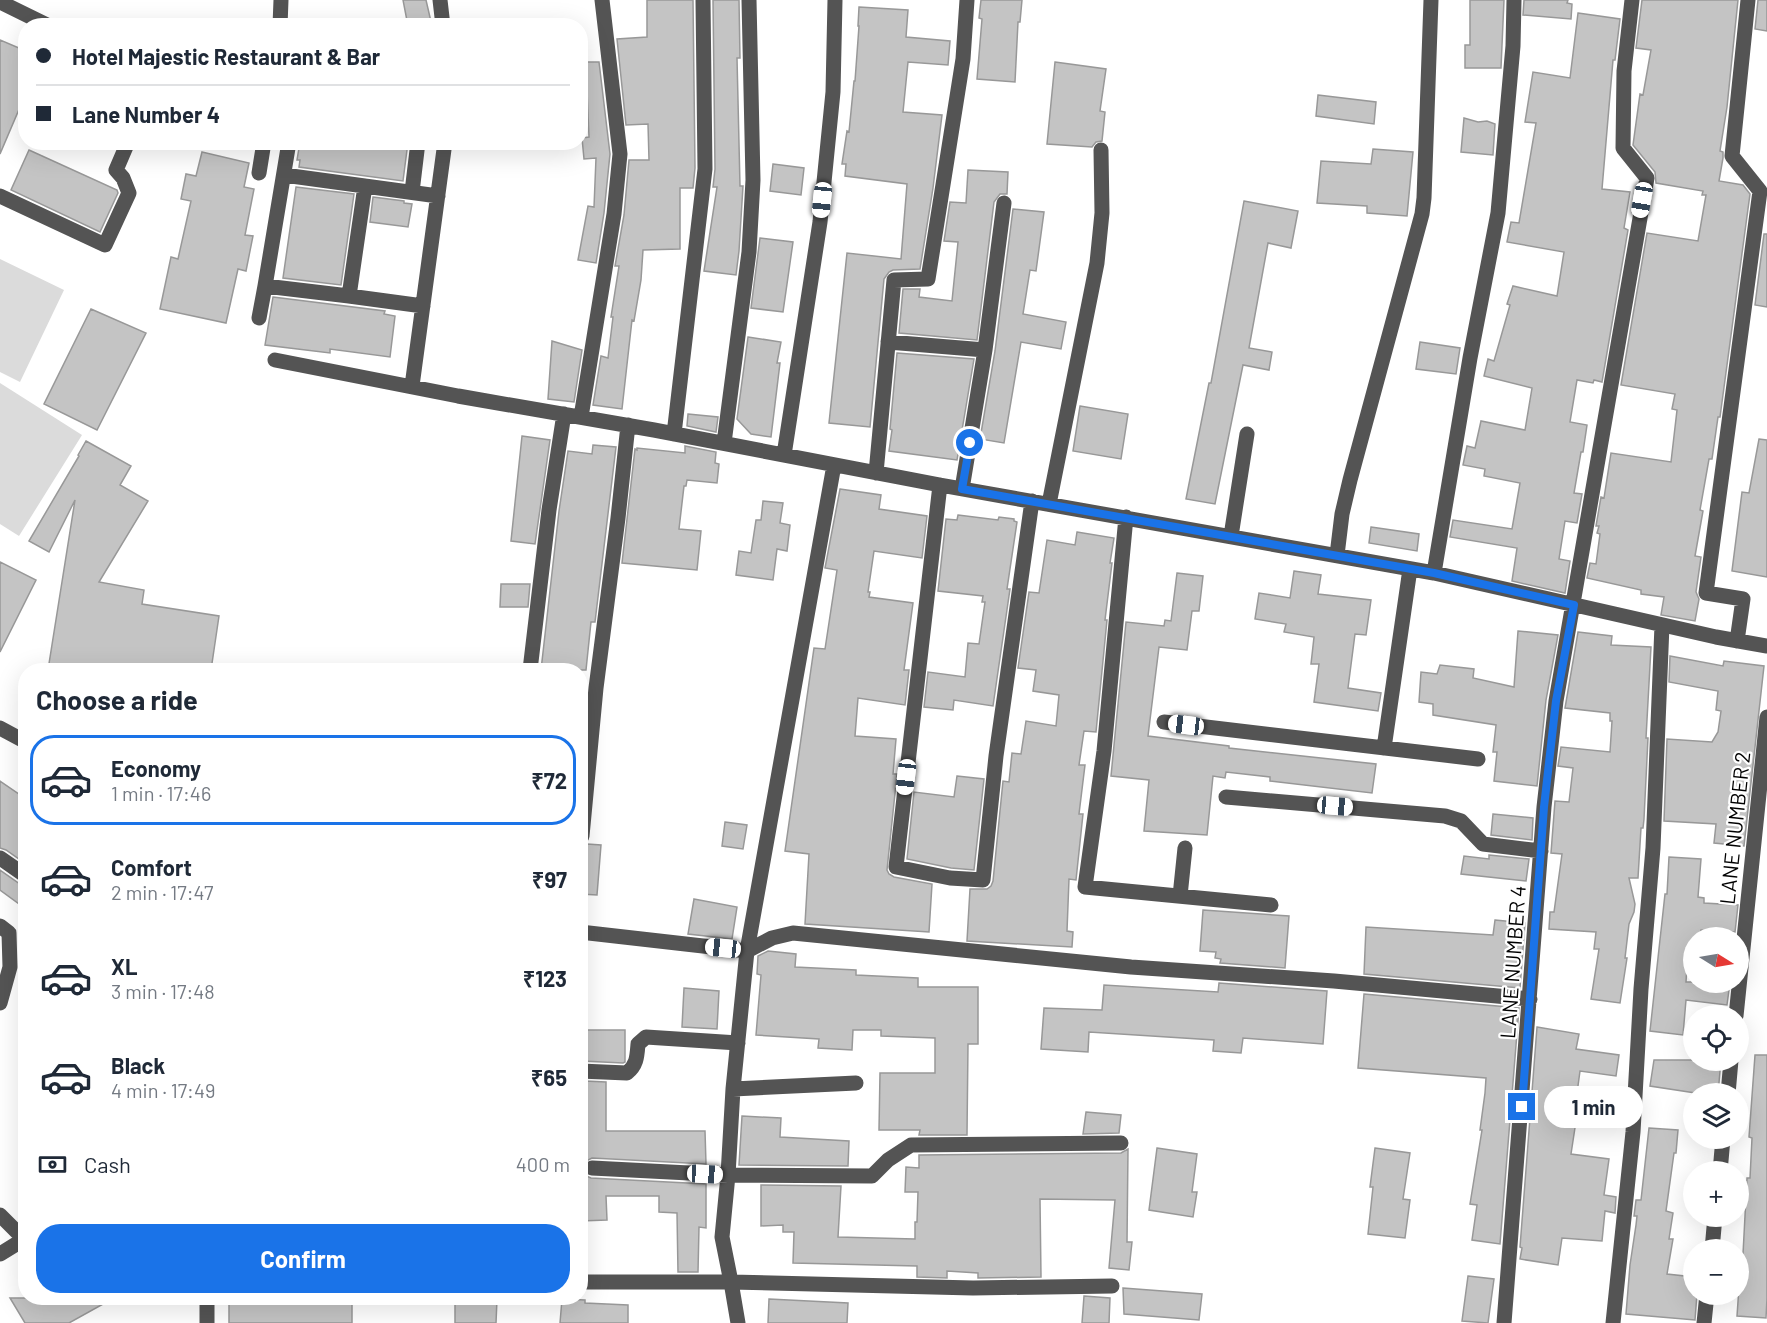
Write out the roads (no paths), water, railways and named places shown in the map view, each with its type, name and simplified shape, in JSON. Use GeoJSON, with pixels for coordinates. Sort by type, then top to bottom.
{"type":"FeatureCollection","features":[{"type":"Feature","properties":{"kind":"street"},"geometry":{"type":"LineString","coordinates":[[280,18],[281,0]]}},
{"type":"Feature","properties":{"kind":"street"},"geometry":{"type":"LineString","coordinates":[[440,0],[442,18]]}},
{"type":"Feature","properties":{"kind":"street"},"geometry":{"type":"LineString","coordinates":[[581,417],[614,214],[620,154],[603,0]]}},
{"type":"Feature","properties":{"kind":"street"},"geometry":{"type":"LineString","coordinates":[[674,434],[705,169],[703,0]]}},
{"type":"Feature","properties":{"kind":"street"},"geometry":{"type":"LineString","coordinates":[[724,443],[749,252],[753,180],[749,0]]}},
{"type":"Feature","properties":{"kind":"street"},"geometry":{"type":"LineString","coordinates":[[784,455],[820,222],[833,92],[835,0]]}},
{"type":"Feature","properties":{"kind":"street"},"geometry":{"type":"LineString","coordinates":[[876,473],[894,280],[928,279],[963,59],[967,0]]}},
{"type":"Feature","properties":{"kind":"street"},"geometry":{"type":"LineString","coordinates":[[1336,555],[1350,480],[1422,214],[1431,0]]}},
{"type":"Feature","properties":{"kind":"street"},"geometry":{"type":"LineString","coordinates":[[1434,573],[1470,358],[1498,213],[1513,46],[1514,0]]}},
{"type":"Feature","properties":{"kind":"street","name":"LANE NUMBER 4"},"geometry":{"type":"LineString","coordinates":[[1504,1323],[1544,807],[1556,701],[1647,178],[1623,148],[1624,71],[1632,0]]}},
{"type":"Feature","properties":{"kind":"street"},"geometry":{"type":"LineString","coordinates":[[1737,641],[1743,599],[1706,593],[1760,191],[1732,156],[1748,0]]}},
{"type":"Feature","properties":{"kind":"street"},"geometry":{"type":"LineString","coordinates":[[0,2],[33,18]]}},
{"type":"Feature","properties":{"kind":"street"},"geometry":{"type":"LineString","coordinates":[[0,196],[105,245],[129,193],[123,178],[116,170],[125,150]]}},
{"type":"Feature","properties":{"kind":"street"},"geometry":{"type":"LineString","coordinates":[[259,173],[263,150]]}},
{"type":"Feature","properties":{"kind":"street"},"geometry":{"type":"LineString","coordinates":[[259,318],[288,150]]}},
{"type":"Feature","properties":{"kind":"street"},"geometry":{"type":"LineString","coordinates":[[412,192],[417,150]]}},
{"type":"Feature","properties":{"kind":"street"},"geometry":{"type":"LineString","coordinates":[[412,386],[444,150]]}},
{"type":"Feature","properties":{"kind":"street"},"geometry":{"type":"LineString","coordinates":[[1049,504],[1097,263],[1102,213],[1101,150]]}},
{"type":"Feature","properties":{"kind":"street"},"geometry":{"type":"LineString","coordinates":[[284,175],[438,196]]}},
{"type":"Feature","properties":{"kind":"street"},"geometry":{"type":"LineString","coordinates":[[349,296],[365,186]]}},
{"type":"Feature","properties":{"kind":"street"},"geometry":{"type":"LineString","coordinates":[[962,489],[985,350],[1004,203]]}},
{"type":"Feature","properties":{"kind":"street"},"geometry":{"type":"LineString","coordinates":[[266,286],[423,306]]}},
{"type":"Feature","properties":{"kind":"street"},"geometry":{"type":"LineString","coordinates":[[888,342],[985,350]]}},
{"type":"Feature","properties":{"kind":"street"},"geometry":{"type":"LineString","coordinates":[[275,360],[940,485],[1434,573],[1662,625],[1767,646]]}},
{"type":"Feature","properties":{"kind":"street"},"geometry":{"type":"LineString","coordinates":[[531,663],[549,510],[564,414]]}},
{"type":"Feature","properties":{"kind":"street"},"geometry":{"type":"LineString","coordinates":[[588,773],[628,425]]}},
{"type":"Feature","properties":{"kind":"street"},"geometry":{"type":"LineString","coordinates":[[1231,536],[1247,434]]}},
{"type":"Feature","properties":{"kind":"street"},"geometry":{"type":"LineString","coordinates":[[738,1323],[722,1237],[733,1089],[747,951],[834,465]]}},
{"type":"Feature","properties":{"kind":"street"},"geometry":{"type":"LineString","coordinates":[[940,485],[896,867],[950,878],[983,880],[996,756],[1032,501]]}},
{"type":"Feature","properties":{"kind":"street"},"geometry":{"type":"LineString","coordinates":[[1126,517],[1104,751],[1085,887],[1271,905]]}},
{"type":"Feature","properties":{"kind":"street"},"geometry":{"type":"LineString","coordinates":[[1384,747],[1410,569]]}},
{"type":"Feature","properties":{"kind":"street"},"geometry":{"type":"LineString","coordinates":[[1613,1323],[1633,1132],[1641,989],[1653,848],[1662,625]]}},
{"type":"Feature","properties":{"kind":"street","name":"LANE NUMBER 2"},"geometry":{"type":"LineString","coordinates":[[1737,1005],[1767,717]]}},
{"type":"Feature","properties":{"kind":"street"},"geometry":{"type":"LineString","coordinates":[[1164,722],[1478,759]]}},
{"type":"Feature","properties":{"kind":"street"},"geometry":{"type":"LineString","coordinates":[[0,728],[18,738]]}},
{"type":"Feature","properties":{"kind":"street"},"geometry":{"type":"LineString","coordinates":[[1226,797],[1445,816],[1461,821],[1482,844],[1541,851]]}},
{"type":"Feature","properties":{"kind":"street"},"geometry":{"type":"LineString","coordinates":[[1180,896],[1185,848]]}},
{"type":"Feature","properties":{"kind":"street"},"geometry":{"type":"LineString","coordinates":[[0,858],[18,870]]}},
{"type":"Feature","properties":{"kind":"street"},"geometry":{"type":"LineString","coordinates":[[0,926],[9,933],[10,966],[0,1003]]}},
{"type":"Feature","properties":{"kind":"street"},"geometry":{"type":"LineString","coordinates":[[588,933],[747,951],[772,938],[793,933],[1131,967],[1334,981],[1530,999]]}},
{"type":"Feature","properties":{"kind":"street"},"geometry":{"type":"LineString","coordinates":[[588,1071],[627,1073],[634,1067],[638,1044],[646,1038],[738,1043]]}},
{"type":"Feature","properties":{"kind":"street"},"geometry":{"type":"LineString","coordinates":[[733,1089],[856,1083]]}},
{"type":"Feature","properties":{"kind":"street"},"geometry":{"type":"LineString","coordinates":[[592,1168],[728,1175],[872,1176],[888,1160],[911,1144],[1121,1143]]}},
{"type":"Feature","properties":{"kind":"street"},"geometry":{"type":"LineString","coordinates":[[0,1215],[18,1232]]}},
{"type":"Feature","properties":{"kind":"street"},"geometry":{"type":"LineString","coordinates":[[0,1254],[18,1243]]}},
{"type":"Feature","properties":{"kind":"street"},"geometry":{"type":"LineString","coordinates":[[588,1282],[731,1282],[973,1288],[1112,1286]]}},
{"type":"Feature","properties":{"kind":"street"},"geometry":{"type":"LineString","coordinates":[[207,1305],[207,1323]]}},
{"type":"Feature","properties":{"kind":"street"},"geometry":{"type":"LineString","coordinates":[[1704,1323],[1706,1305]]}}]}
